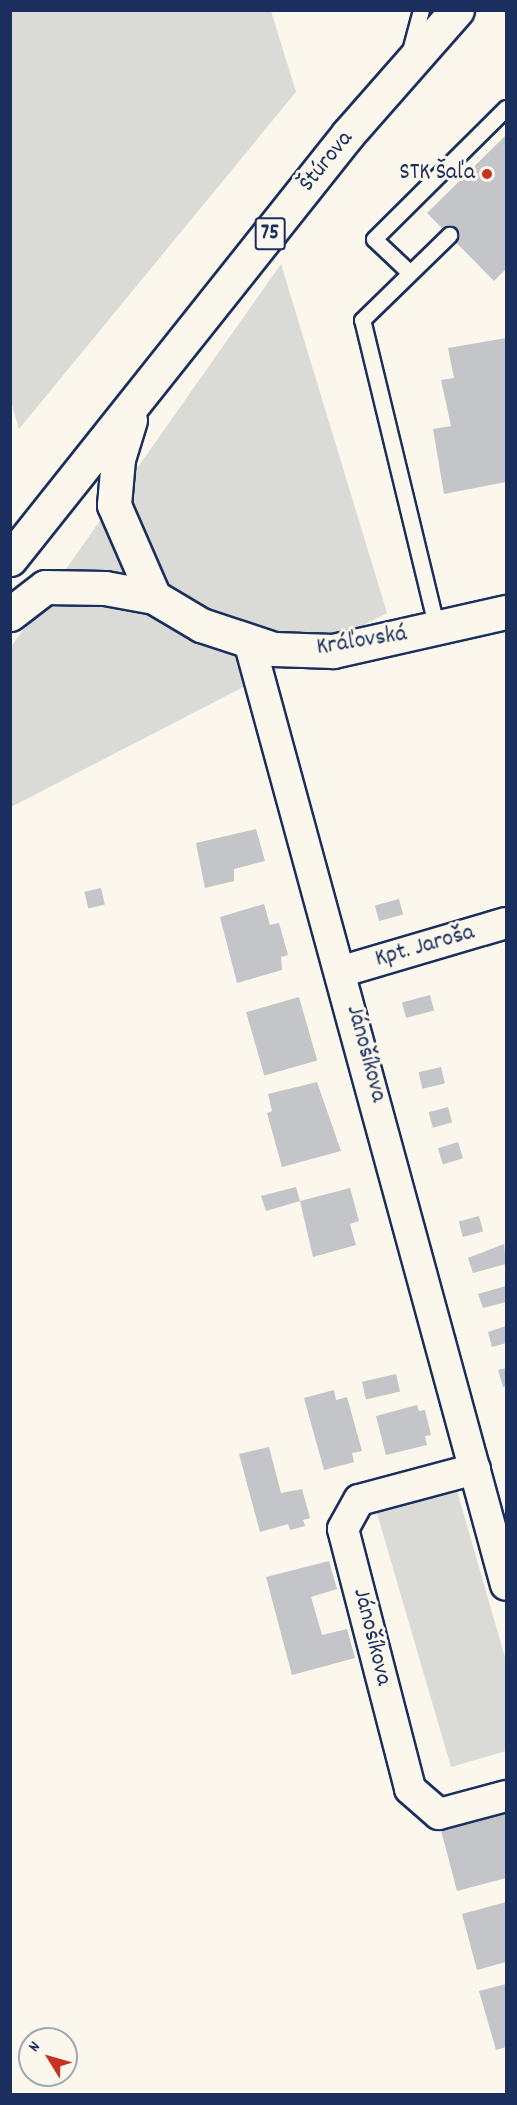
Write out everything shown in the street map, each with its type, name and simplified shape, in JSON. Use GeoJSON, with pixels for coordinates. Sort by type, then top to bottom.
{"type":"FeatureCollection","features":[{"type":"Feature","properties":{"kind":"main road","name":"Štúrova"},"geometry":{"type":"LineString","coordinates":[[135,404],[406,66],[457,10]]}},
{"type":"Feature","properties":{"kind":"main road","name":"75"},"geometry":{"type":"LineString","coordinates":[[10,559],[135,404]]}},
{"type":"Feature","properties":{"kind":"main road","name":"75"},"geometry":{"type":"LineString","coordinates":[[135,404],[117,459],[114,505],[154,597]]}},
{"type":"Feature","properties":{"kind":"main road","name":"Kráľovská"},"geometry":{"type":"LineString","coordinates":[[10,614],[45,587],[154,597],[201,625],[249,641],[294,651],[333,651],[507,612]]}},
{"type":"Feature","properties":{"kind":"street","name":"Jánošíkova"},"geometry":{"type":"LineString","coordinates":[[249,641],[343,971],[507,1585]]}},
{"type":"Feature","properties":{"kind":"street","name":"Kpt. Jaroša"},"geometry":{"type":"LineString","coordinates":[[343,971],[507,923]]}},
{"type":"Feature","properties":{"kind":"street","name":"Jánošíkova"},"geometry":{"type":"LineString","coordinates":[[475,1469],[359,1500],[343,1528],[410,1789],[439,1814],[507,1796]]}},
{"type":"Feature","properties":{"kind":"lane"},"geometry":{"type":"LineString","coordinates":[[406,66],[421,10]]}},
{"type":"Feature","properties":{"kind":"lane"},"geometry":{"type":"LineString","coordinates":[[409,272],[374,239],[507,108]]}},
{"type":"Feature","properties":{"kind":"lane"},"geometry":{"type":"LineString","coordinates":[[437,629],[362,320],[449,235]]}},
{"type":"Feature","properties":{"kind":"shaded area"},"geometry":{"type":"Polygon","coordinates":[[[11,10],[271,11],[296,92],[19,429],[10,398],[11,10]]]}},
{"type":"Feature","properties":{"kind":"shaded area"},"geometry":{"type":"Polygon","coordinates":[[[281,264],[387,613],[11,807],[11,647],[281,264]]]}},
{"type":"Feature","properties":{"kind":"shaded area"},"geometry":{"type":"Polygon","coordinates":[[[456,1487],[506,1661],[506,1751],[451,1767],[376,1510],[456,1487]]]}},
{"type":"Feature","properties":{"kind":"building","name":"STK Šaľa"},"geometry":{"type":"Polygon","coordinates":[[[506,135],[506,269],[494,281],[427,213],[506,135]]]}},
{"type":"Feature","properties":{"kind":"building"},"geometry":{"type":"Polygon","coordinates":[[[506,338],[506,482],[444,494],[433,429],[451,426],[441,380],[454,378],[448,348],[506,338]]]}},
{"type":"Feature","properties":{"kind":"building"},"geometry":{"type":"Polygon","coordinates":[[[256,829],[265,861],[234,869],[234,881],[205,888],[196,843],[256,829]]]}},
{"type":"Feature","properties":{"kind":"building"},"geometry":{"type":"Polygon","coordinates":[[[101,888],[105,905],[88,908],[84,892],[101,888]]]}},
{"type":"Feature","properties":{"kind":"building"},"geometry":{"type":"Polygon","coordinates":[[[399,899],[403,914],[379,921],[375,905],[399,899]]]}},
{"type":"Feature","properties":{"kind":"building"},"geometry":{"type":"Polygon","coordinates":[[[264,904],[270,925],[279,923],[288,955],[281,957],[282,970],[237,983],[220,917],[264,904]]]}},
{"type":"Feature","properties":{"kind":"building"},"geometry":{"type":"Polygon","coordinates":[[[430,995],[434,1010],[406,1018],[402,1003],[430,995]]]}},
{"type":"Feature","properties":{"kind":"building"},"geometry":{"type":"Polygon","coordinates":[[[299,997],[317,1060],[264,1076],[246,1012],[299,997]]]}},
{"type":"Feature","properties":{"kind":"building"},"geometry":{"type":"Polygon","coordinates":[[[441,1067],[445,1084],[422,1089],[419,1072],[441,1067]]]}},
{"type":"Feature","properties":{"kind":"building"},"geometry":{"type":"Polygon","coordinates":[[[317,1082],[341,1151],[282,1167],[267,1113],[272,1111],[268,1094],[317,1082]]]}},
{"type":"Feature","properties":{"kind":"building"},"geometry":{"type":"Polygon","coordinates":[[[448,1107],[452,1122],[433,1128],[429,1112],[448,1107]]]}},
{"type":"Feature","properties":{"kind":"building"},"geometry":{"type":"Polygon","coordinates":[[[458,1142],[463,1158],[443,1164],[438,1148],[458,1142]]]}},
{"type":"Feature","properties":{"kind":"building"},"geometry":{"type":"Polygon","coordinates":[[[296,1187],[300,1201],[266,1211],[261,1196],[296,1187]]]}},
{"type":"Feature","properties":{"kind":"building"},"geometry":{"type":"Polygon","coordinates":[[[350,1188],[359,1221],[350,1224],[356,1245],[313,1257],[300,1201],[350,1188]]]}},
{"type":"Feature","properties":{"kind":"building"},"geometry":{"type":"Polygon","coordinates":[[[479,1216],[483,1231],[463,1237],[459,1221],[479,1216]]]}},
{"type":"Feature","properties":{"kind":"building"},"geometry":{"type":"Polygon","coordinates":[[[504,1244],[506,1264],[473,1273],[468,1258],[504,1244]]]}},
{"type":"Feature","properties":{"kind":"building"},"geometry":{"type":"Polygon","coordinates":[[[506,1286],[506,1302],[483,1308],[478,1294],[506,1286]]]}},
{"type":"Feature","properties":{"kind":"building"},"geometry":{"type":"Polygon","coordinates":[[[506,1326],[506,1343],[492,1347],[488,1332],[506,1326]]]}},
{"type":"Feature","properties":{"kind":"building"},"geometry":{"type":"Polygon","coordinates":[[[506,1368],[506,1386],[503,1387],[498,1370],[506,1368]]]}},
{"type":"Feature","properties":{"kind":"building"},"geometry":{"type":"Polygon","coordinates":[[[396,1374],[400,1392],[366,1399],[362,1382],[396,1374]]]}},
{"type":"Feature","properties":{"kind":"building"},"geometry":{"type":"Polygon","coordinates":[[[334,1390],[336,1400],[347,1397],[362,1451],[352,1453],[354,1462],[324,1470],[304,1398],[334,1390]]]}},
{"type":"Feature","properties":{"kind":"building"},"geometry":{"type":"Polygon","coordinates":[[[417,1405],[419,1411],[425,1410],[431,1435],[425,1436],[427,1445],[386,1455],[376,1416],[417,1405]]]}},
{"type":"Feature","properties":{"kind":"building"},"geometry":{"type":"Polygon","coordinates":[[[269,1447],[281,1493],[302,1489],[310,1518],[303,1520],[305,1526],[290,1530],[288,1524],[260,1532],[239,1454],[269,1447]]]}},
{"type":"Feature","properties":{"kind":"building"},"geometry":{"type":"Polygon","coordinates":[[[329,1561],[337,1589],[311,1597],[322,1635],[347,1629],[355,1658],[292,1675],[266,1577],[329,1561]]]}},
{"type":"Feature","properties":{"kind":"building"},"geometry":{"type":"Polygon","coordinates":[[[506,1813],[506,1878],[457,1891],[441,1830],[506,1813]]]}},
{"type":"Feature","properties":{"kind":"building"},"geometry":{"type":"Polygon","coordinates":[[[506,1902],[506,1962],[477,1970],[462,1914],[506,1902]]]}},
{"type":"Feature","properties":{"kind":"building"},"geometry":{"type":"Polygon","coordinates":[[[506,1984],[506,2047],[496,2050],[479,1991],[506,1984]]]}},
{"type":"Feature","properties":{"kind":"place","name":"STK Šaľa"},"geometry":{"type":"Point","coordinates":[487,174]}}]}
